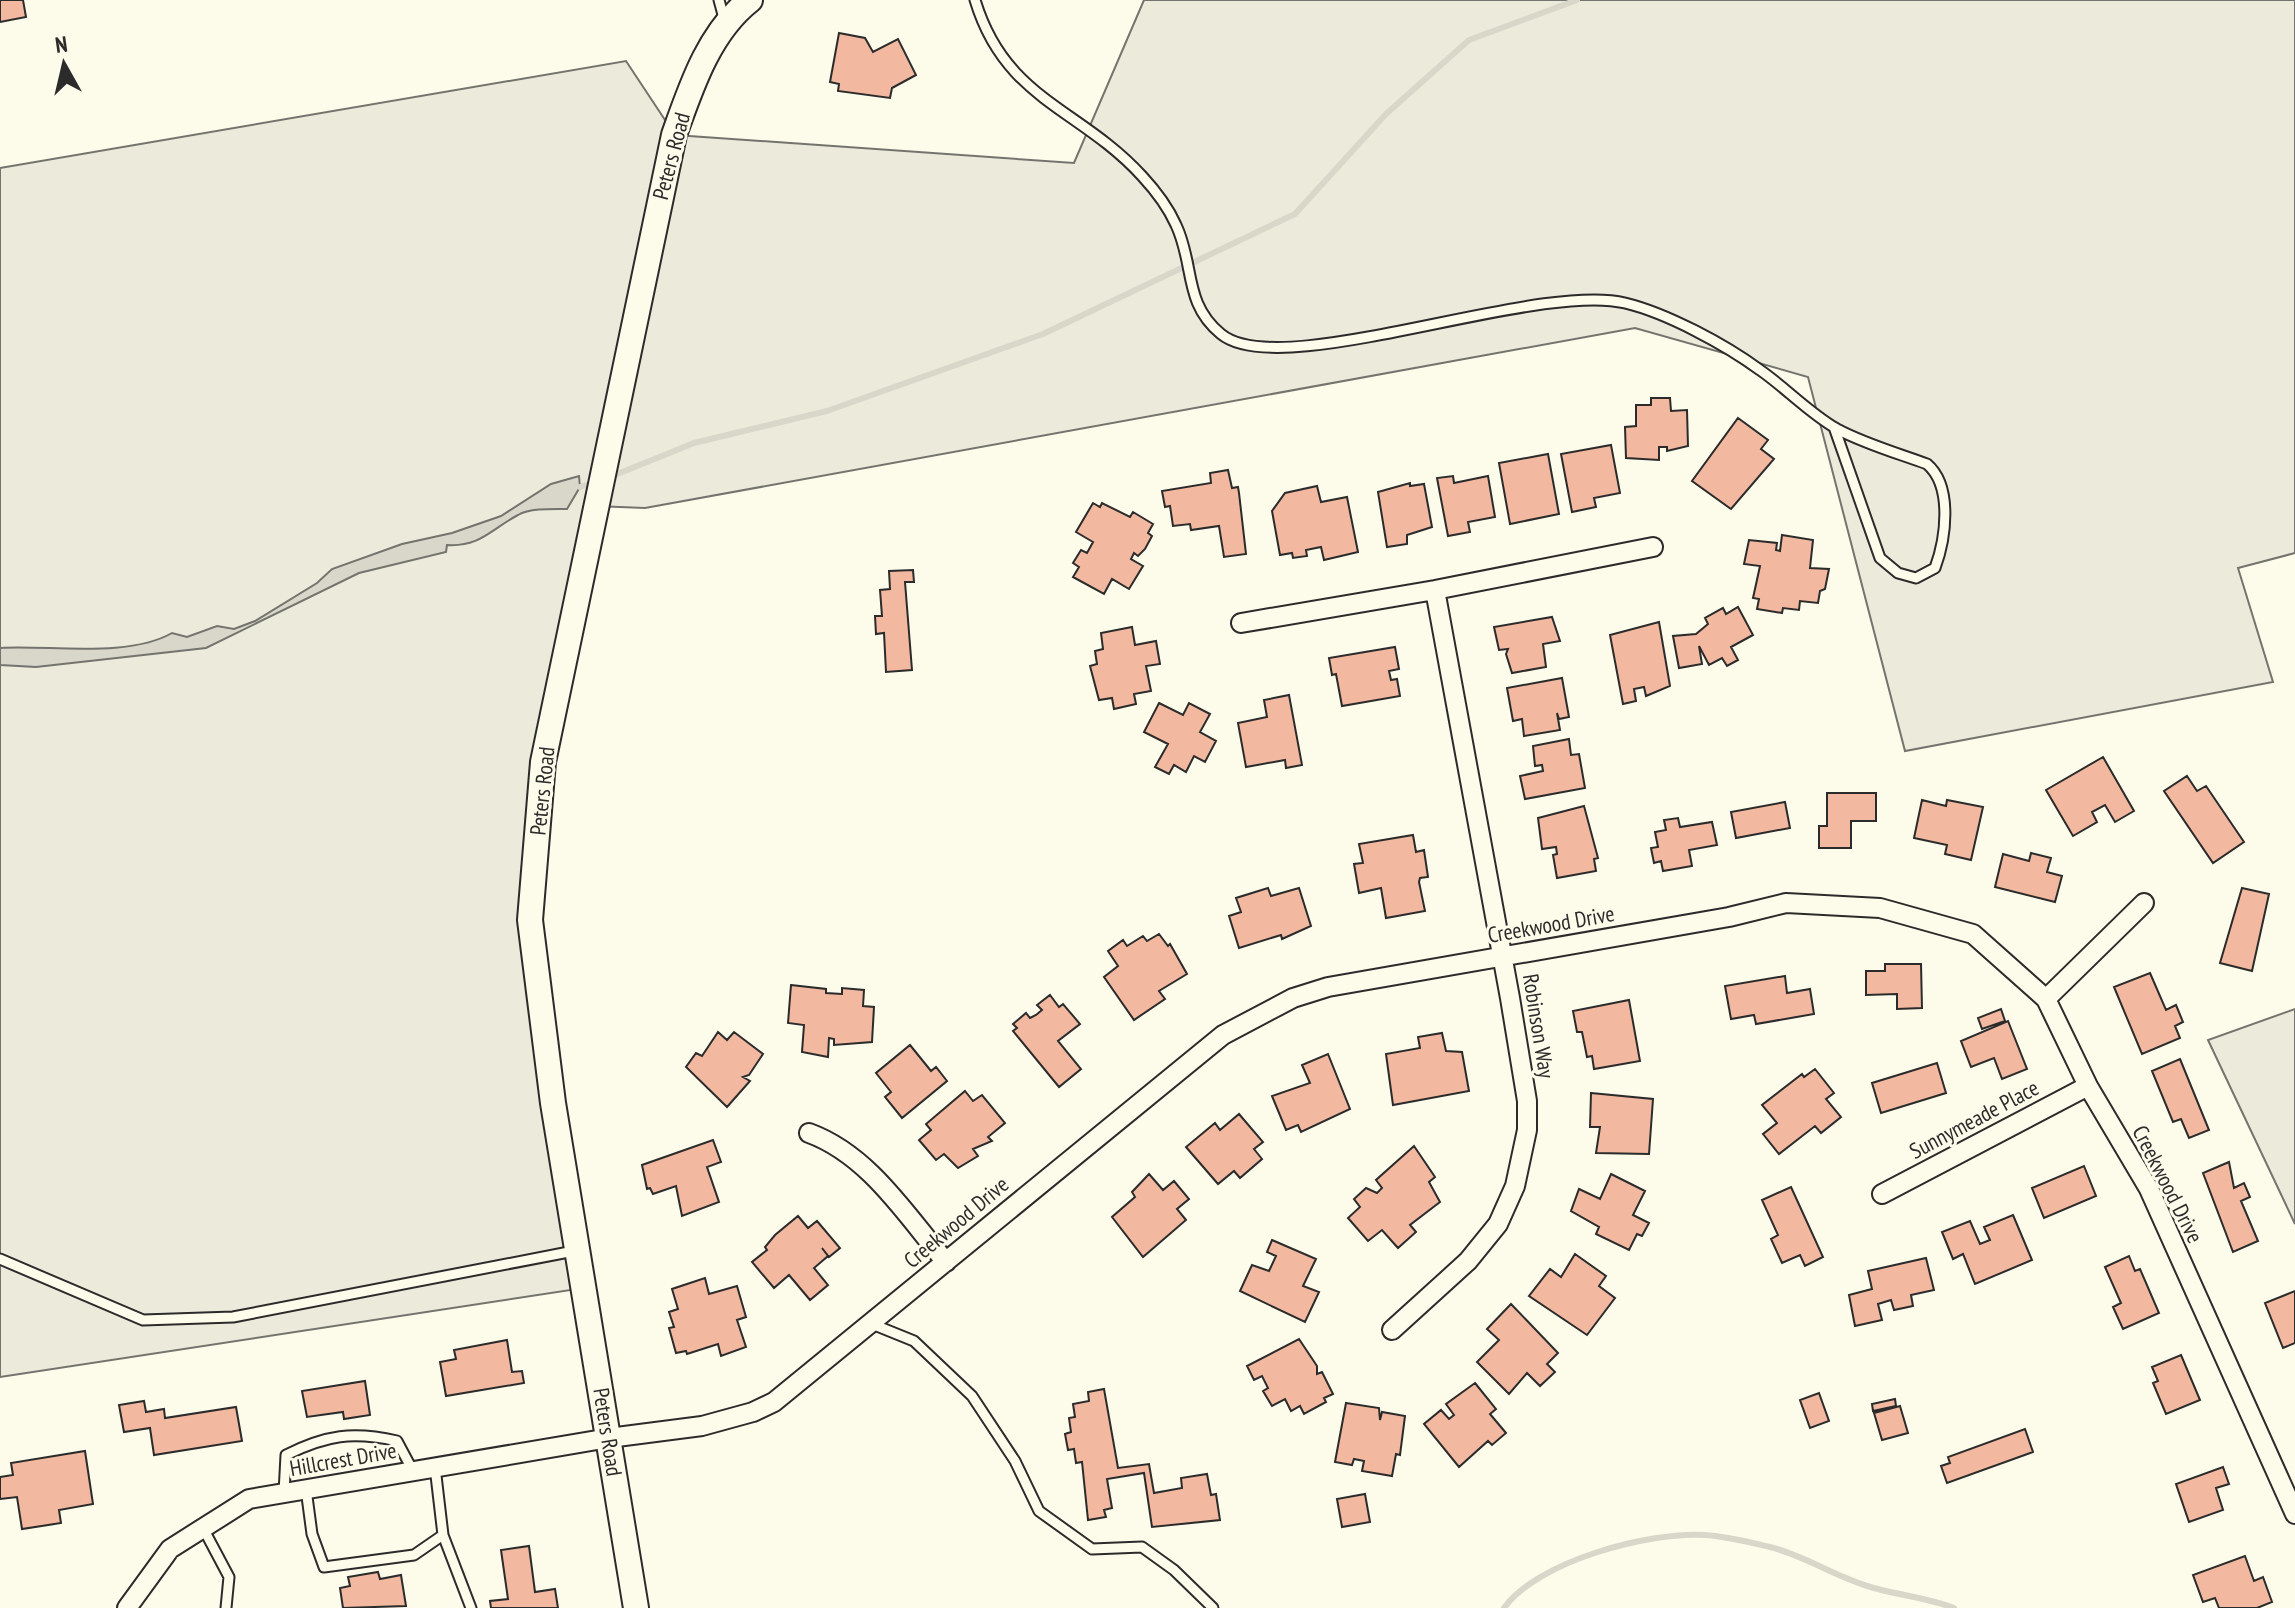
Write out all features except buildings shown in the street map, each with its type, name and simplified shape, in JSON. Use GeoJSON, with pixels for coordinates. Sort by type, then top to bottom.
{"type":"FeatureCollection","features":[{"type":"Feature","properties":{"kind":"street","name":"Peters Road"},"geometry":{"type":"LineString","coordinates":[[636,1608],[553,1103],[530,920],[543,762],[674,135],[693,81],[726,26],[750,0]]}},
{"type":"Feature","properties":{"kind":"street"},"geometry":{"type":"LineString","coordinates":[[1241,623],[1435,590],[1653,547]]}},
{"type":"Feature","properties":{"kind":"street","name":"Robinson Way"},"geometry":{"type":"LineString","coordinates":[[1392,1330],[1468,1261],[1498,1224],[1524,1155],[1527,1101],[1435,590]]}},
{"type":"Feature","properties":{"kind":"street","name":"Creekwood Drive"},"geometry":{"type":"LineString","coordinates":[[609,1438],[702,1426],[753,1412],[774,1402],[1199,1054],[1253,1016],[1328,987],[1786,903],[1880,908],[1973,934],[2046,999],[2088,1086],[2149,1189],[2295,1514]]}},
{"type":"Feature","properties":{"kind":"street"},"geometry":{"type":"LineString","coordinates":[[2046,999],[2144,903]]}},
{"type":"Feature","properties":{"kind":"street","name":"Sunnymeade Place"},"geometry":{"type":"LineString","coordinates":[[1882,1194],[2088,1086]]}},
{"type":"Feature","properties":{"kind":"street"},"geometry":{"type":"LineString","coordinates":[[809,1133],[832,1142],[857,1159],[946,1262]]}},
{"type":"Feature","properties":{"kind":"street","name":"Hillcrest Drive"},"geometry":{"type":"LineString","coordinates":[[127,1608],[170,1549],[249,1499],[609,1438]]}},
{"type":"Feature","properties":{"kind":"lane"},"geometry":{"type":"LineString","coordinates":[[719,0],[726,26]]}},
{"type":"Feature","properties":{"kind":"lane"},"geometry":{"type":"LineString","coordinates":[[975,0],[996,51],[1019,79],[1063,116],[1110,146],[1141,175],[1177,226],[1199,312],[1237,345],[1274,347],[1345,341],[1489,313],[1593,300],[1625,303],[1680,324],[1758,368],[1834,427],[1927,464],[1939,474],[1944,523],[1935,568],[1916,578],[1898,573],[1880,558],[1834,427]]}},
{"type":"Feature","properties":{"kind":"lane"},"geometry":{"type":"LineString","coordinates":[[0,1259],[143,1320],[233,1317],[578,1251]]}},
{"type":"Feature","properties":{"kind":"lane"},"geometry":{"type":"LineString","coordinates":[[872,1324],[914,1341],[972,1396],[1015,1461],[1039,1511],[1092,1549],[1142,1547],[1174,1570],[1213,1608]]}},
{"type":"Feature","properties":{"kind":"lane"},"geometry":{"type":"LineString","coordinates":[[284,1493],[286,1455],[318,1439],[346,1435],[397,1441],[413,1471]]}},
{"type":"Feature","properties":{"kind":"lane"},"geometry":{"type":"LineString","coordinates":[[435,1467],[443,1535],[471,1608]]}},
{"type":"Feature","properties":{"kind":"lane"},"geometry":{"type":"LineString","coordinates":[[306,1489],[312,1534],[324,1567],[414,1555],[443,1535]]}},
{"type":"Feature","properties":{"kind":"lane"},"geometry":{"type":"LineString","coordinates":[[203,1528],[229,1577],[226,1608]]}},
{"type":"Feature","properties":{"kind":"shaded area"},"geometry":{"type":"Polygon","coordinates":[[[1144,0],[2295,0],[2295,553],[2238,568],[2273,682],[1905,751],[1808,377],[1635,328],[645,508],[595,506],[530,920],[584,1288],[0,1377],[0,168],[626,61],[675,135],[1074,163],[1144,0]]]}},
{"type":"Feature","properties":{"kind":"shaded area"},"geometry":{"type":"Polygon","coordinates":[[[579,476],[580,487],[567,509],[523,513],[477,540],[447,545],[446,552],[359,573],[206,648],[36,667],[0,665],[0,648],[112,648],[154,641],[172,633],[187,637],[217,626],[234,629],[255,621],[317,583],[332,569],[402,544],[452,533],[501,516],[551,484],[579,476]]]}},
{"type":"Feature","properties":{"kind":"shaded area"},"geometry":{"type":"Polygon","coordinates":[[[2295,1009],[2295,1224],[2208,1040],[2295,1009]]]}},
{"type":"Feature","properties":{"kind":"waterway"},"geometry":{"type":"LineString","coordinates":[[610,477],[694,443],[827,411],[1043,334],[1295,214],[1386,114],[1469,40],[1577,0]]}},
{"type":"Feature","properties":{"kind":"waterway"},"geometry":{"type":"LineString","coordinates":[[580,487],[595,482]]}},
{"type":"Feature","properties":{"kind":"waterway"},"geometry":{"type":"LineString","coordinates":[[1504,1608],[1520,1591],[1567,1563],[1625,1544],[1680,1535],[1729,1538],[1770,1547],[1864,1585],[1954,1608]]}}]}
